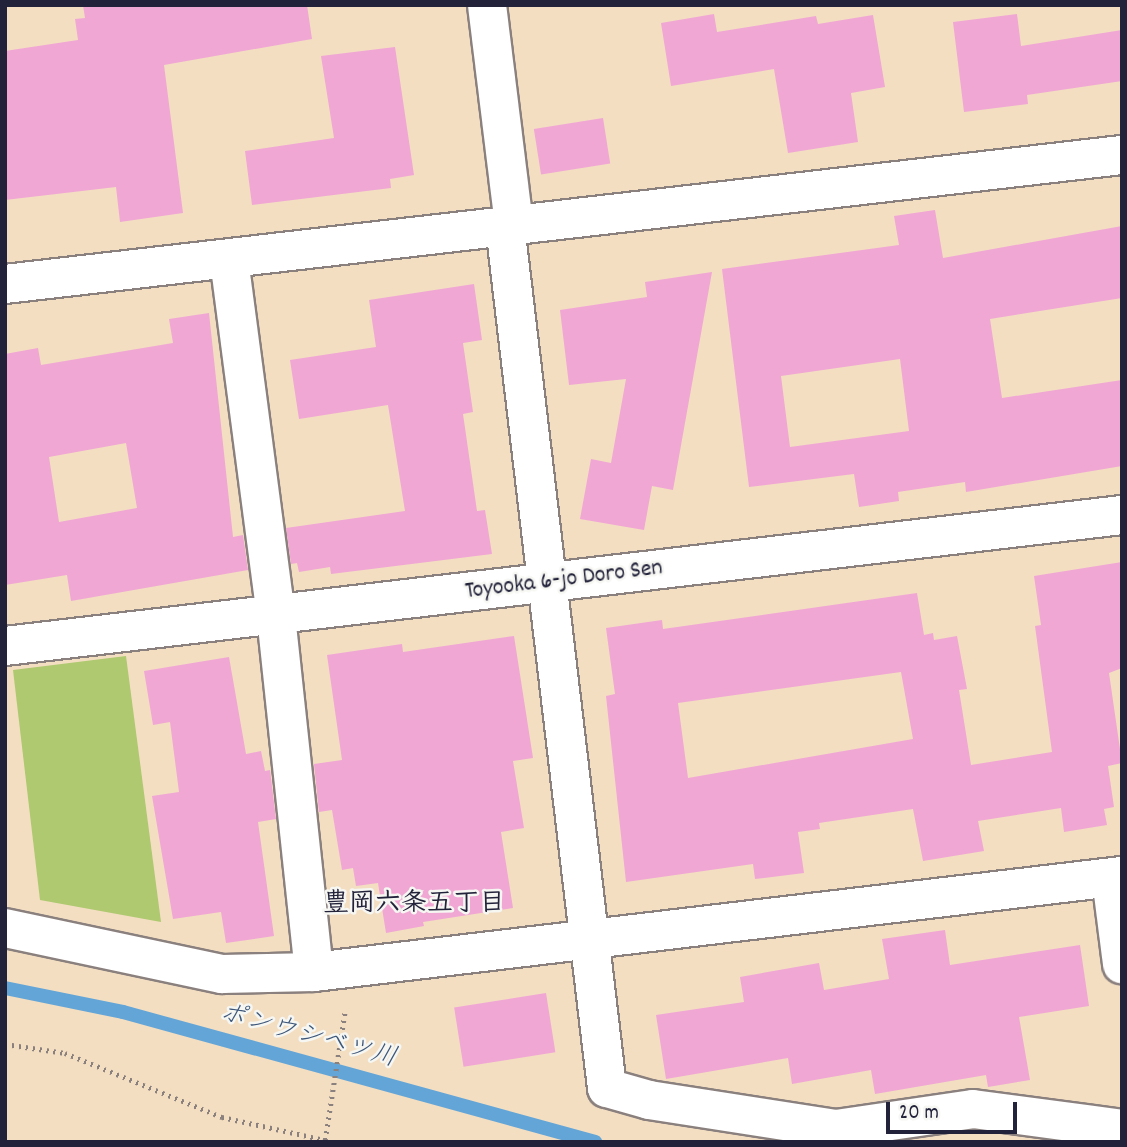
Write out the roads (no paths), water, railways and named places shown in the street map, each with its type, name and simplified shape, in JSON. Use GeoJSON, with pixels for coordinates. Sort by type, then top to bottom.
{"type":"FeatureCollection","features":[{"type":"Feature","properties":{"kind":"street"},"geometry":{"type":"LineString","coordinates":[[487,5],[509,225],[607,1088],[649,1100],[836,1129],[974,1109],[1122,1129]]}},
{"type":"Feature","properties":{"kind":"street"},"geometry":{"type":"LineString","coordinates":[[5,284],[1122,155]]}},
{"type":"Feature","properties":{"kind":"street"},"geometry":{"type":"LineString","coordinates":[[229,259],[276,616],[314,971]]}},
{"type":"Feature","properties":{"kind":"street","name":"Toyooka 6-jo Doro Sen"},"geometry":{"type":"LineString","coordinates":[[5,646],[1122,515]]}},
{"type":"Feature","properties":{"kind":"street"},"geometry":{"type":"LineString","coordinates":[[5,928],[222,974],[314,971],[592,941],[1116,877],[1122,964]]}},
{"type":"Feature","properties":{"kind":"waterway","name":"ポンウシベツ川"},"geometry":{"type":"LineString","coordinates":[[5,988],[123,1012],[595,1142]]}},
{"type":"Feature","properties":{"kind":"district","name":"豊岡六条五丁目"},"geometry":{"type":"Point","coordinates":[414,905]}}]}
